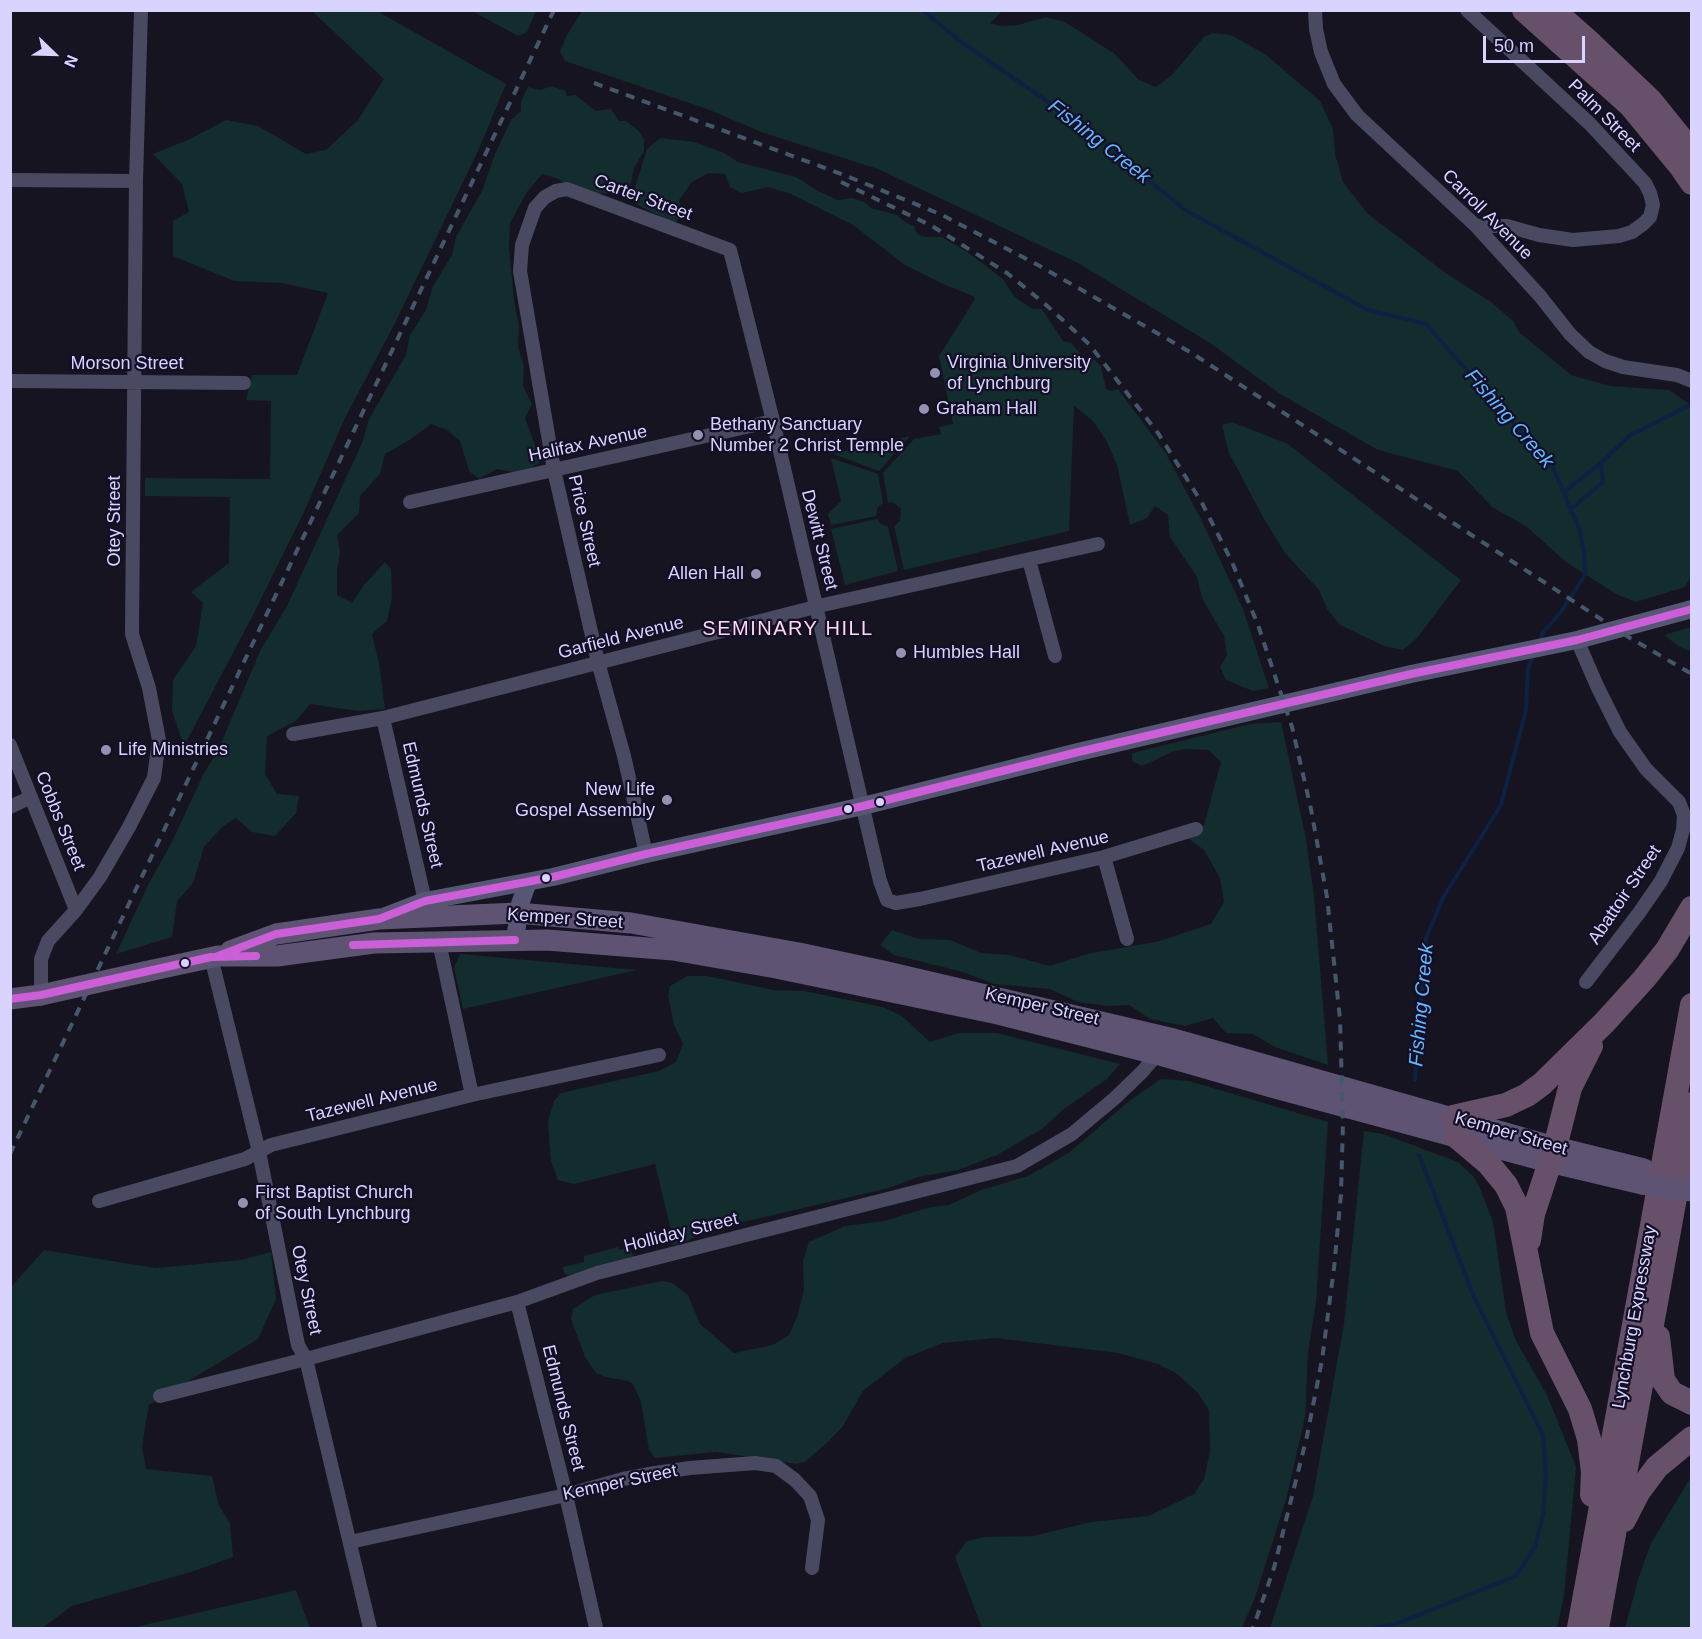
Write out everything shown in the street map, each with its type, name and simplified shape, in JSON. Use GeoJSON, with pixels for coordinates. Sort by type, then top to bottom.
{"type":"FeatureCollection","features":[{"type":"Feature","properties":{"kind":"highway"},"geometry":{"type":"LineString","coordinates":[[1524,10],[1630,105],[1692,183]]}},
{"type":"Feature","properties":{"kind":"highway"},"geometry":{"type":"LineString","coordinates":[[1553,10],[1650,101],[1692,152]]}},
{"type":"Feature","properties":{"kind":"highway"},"geometry":{"type":"LineString","coordinates":[[1584,1599],[1593,1472],[1589,1439],[1580,1409],[1542,1333],[1528,1252],[1517,1207],[1506,1185],[1454,1127],[1527,1095],[1542,1084],[1604,1023],[1644,979],[1667,950],[1692,908]]}},
{"type":"Feature","properties":{"kind":"highway","name":"Lynchburg Expressway"},"geometry":{"type":"LineString","coordinates":[[1579,1629],[1692,1005]]}},
{"type":"Feature","properties":{"kind":"highway"},"geometry":{"type":"LineString","coordinates":[[1528,1252],[1533,1214],[1570,1088],[1604,1023]]}},
{"type":"Feature","properties":{"kind":"highway","name":"Lynchburg Expressway"},"geometry":{"type":"LineString","coordinates":[[1597,1629],[1692,1104]]}},
{"type":"Feature","properties":{"kind":"highway"},"geometry":{"type":"LineString","coordinates":[[1656,1301],[1660,1362],[1664,1380],[1672,1393],[1692,1403]]}},
{"type":"Feature","properties":{"kind":"highway"},"geometry":{"type":"LineString","coordinates":[[1613,1540],[1639,1491],[1657,1467],[1692,1438]]}},
{"type":"Feature","properties":{"kind":"main road"},"geometry":{"type":"LineString","coordinates":[[379,919],[425,901],[528,882],[863,806],[1074,753],[1411,674],[1568,642],[1692,609]]}},
{"type":"Feature","properties":{"kind":"main road"},"geometry":{"type":"LineString","coordinates":[[515,940],[522,895],[528,882]]}},
{"type":"Feature","properties":{"kind":"main road","name":"Kemper Street"},"geometry":{"type":"LineString","coordinates":[[215,957],[276,934],[379,919],[518,913],[631,924],[799,953],[1031,1004],[1174,1039],[1454,1127],[1692,1191]]}},
{"type":"Feature","properties":{"kind":"main road","name":"Kemper Street"},"geometry":{"type":"LineString","coordinates":[[215,957],[278,956],[374,943],[515,940],[547,940],[673,950],[765,966],[998,1014],[1156,1054],[1271,1087],[1454,1127]]}},
{"type":"Feature","properties":{"kind":"main road"},"geometry":{"type":"LineString","coordinates":[[10,999],[41,995],[215,957]]}},
{"type":"Feature","properties":{"kind":"main road","name":"Kemper Street"},"geometry":{"type":"LineString","coordinates":[[1643,1177],[1692,1176]]}},
{"type":"Feature","properties":{"kind":"street","name":"Otey Street"},"geometry":{"type":"LineString","coordinates":[[41,995],[41,959],[48,941],[76,910],[100,877],[154,778],[159,740],[149,688],[132,634],[136,181],[141,10]]}},
{"type":"Feature","properties":{"kind":"street","name":"Carroll Avenue"},"geometry":{"type":"LineString","coordinates":[[1315,10],[1321,52],[1334,84],[1357,115],[1476,226],[1540,296],[1570,334],[1589,352],[1623,367],[1677,375],[1692,381]]}},
{"type":"Feature","properties":{"kind":"street","name":"Palm Street"},"geometry":{"type":"LineString","coordinates":[[1467,10],[1590,124],[1644,183],[1653,205],[1650,217],[1643,224],[1632,232],[1618,236],[1573,240],[1539,235],[1508,226],[1476,226]]}},
{"type":"Feature","properties":{"kind":"street"},"geometry":{"type":"LineString","coordinates":[[10,180],[136,181]]}},
{"type":"Feature","properties":{"kind":"street","name":"Carter Street"},"geometry":{"type":"LineString","coordinates":[[545,197],[556,191],[567,189],[730,250]]}},
{"type":"Feature","properties":{"kind":"street","name":"Price Street"},"geometry":{"type":"LineString","coordinates":[[545,197],[535,208],[527,228],[522,245],[519,271],[554,470],[598,662],[624,756],[645,854]]}},
{"type":"Feature","properties":{"kind":"street","name":"Dewitt Street"},"geometry":{"type":"LineString","coordinates":[[730,250],[773,421],[880,880],[887,900],[896,903]]}},
{"type":"Feature","properties":{"kind":"street","name":"Morson Street"},"geometry":{"type":"LineString","coordinates":[[10,381],[244,383]]}},
{"type":"Feature","properties":{"kind":"street","name":"Halifax Avenue"},"geometry":{"type":"LineString","coordinates":[[410,502],[773,421]]}},
{"type":"Feature","properties":{"kind":"street","name":"Garfield Avenue"},"geometry":{"type":"LineString","coordinates":[[293,734],[383,718],[817,607],[1098,544]]}},
{"type":"Feature","properties":{"kind":"street"},"geometry":{"type":"LineString","coordinates":[[1029,560],[1054,656]]}},
{"type":"Feature","properties":{"kind":"street","name":"Abattoir Street"},"geometry":{"type":"LineString","coordinates":[[1568,642],[1598,688],[1620,732],[1646,769],[1679,802],[1684,815],[1678,848],[1661,881],[1586,982]]}},
{"type":"Feature","properties":{"kind":"street","name":"Edmunds Street"},"geometry":{"type":"LineString","coordinates":[[383,718],[425,901]]}},
{"type":"Feature","properties":{"kind":"street","name":"Cobbs Street"},"geometry":{"type":"LineString","coordinates":[[10,745],[76,910]]}},
{"type":"Feature","properties":{"kind":"street"},"geometry":{"type":"LineString","coordinates":[[10,807],[31,797]]}},
{"type":"Feature","properties":{"kind":"street","name":"Tazewell Avenue"},"geometry":{"type":"LineString","coordinates":[[896,903],[1104,857],[1196,829]]}},
{"type":"Feature","properties":{"kind":"street"},"geometry":{"type":"LineString","coordinates":[[1104,857],[1127,939]]}},
{"type":"Feature","properties":{"kind":"street"},"geometry":{"type":"LineString","coordinates":[[439,942],[472,1095]]}},
{"type":"Feature","properties":{"kind":"street","name":"Otey Street"},"geometry":{"type":"LineString","coordinates":[[215,957],[259,1152],[298,1345],[306,1359],[370,1629]]}},
{"type":"Feature","properties":{"kind":"street","name":"Holliday Street"},"geometry":{"type":"LineString","coordinates":[[160,1396],[517,1302],[597,1273],[1017,1166],[1081,1127],[1136,1078],[1156,1054],[1174,1039]]}},
{"type":"Feature","properties":{"kind":"street","name":"Tazewell Avenue"},"geometry":{"type":"LineString","coordinates":[[99,1201],[245,1159],[271,1145],[472,1095],[659,1055]]}},
{"type":"Feature","properties":{"kind":"street","name":"Edmunds Street"},"geometry":{"type":"LineString","coordinates":[[517,1302],[566,1495],[596,1629]]}},
{"type":"Feature","properties":{"kind":"street","name":"Kemper Street"},"geometry":{"type":"LineString","coordinates":[[350,1542],[566,1495],[623,1479],[690,1468],[755,1463],[776,1467],[795,1480],[810,1496],[818,1520],[812,1568]]}},
{"type":"Feature","properties":{"kind":"green space"},"geometry":{"type":"Polygon","coordinates":[[[312,11],[377,11],[506,84],[478,151],[395,323],[345,418],[304,512],[184,746],[172,711],[173,680],[196,646],[203,603],[191,592],[229,563],[230,497],[145,496],[145,478],[270,479],[271,401],[246,400],[252,375],[297,375],[328,293],[281,283],[234,281],[173,256],[173,221],[189,212],[182,184],[153,154],[190,139],[226,120],[258,126],[306,154],[326,150],[358,120],[384,79],[312,11]]]}},
{"type":"Feature","properties":{"kind":"green space"},"geometry":{"type":"Polygon","coordinates":[[[472,11],[536,11],[527,32],[518,36],[472,11]]]}},
{"type":"Feature","properties":{"kind":"green space"},"geometry":{"type":"Polygon","coordinates":[[[582,11],[1002,11],[990,23],[999,26],[1018,25],[1046,17],[1065,22],[1115,54],[1139,80],[1156,87],[1172,75],[1204,37],[1213,33],[1231,35],[1265,54],[1320,101],[1333,129],[1335,154],[1343,182],[1368,214],[1447,274],[1491,302],[1514,322],[1519,332],[1571,375],[1610,386],[1669,390],[1691,405],[1691,577],[1685,587],[1636,602],[1616,594],[1566,562],[1527,527],[1492,507],[1458,471],[1378,450],[1280,394],[1210,343],[1078,263],[878,169],[764,133],[707,109],[565,61],[560,52],[567,35],[582,11]]]}},
{"type":"Feature","properties":{"kind":"green space"},"geometry":{"type":"Polygon","coordinates":[[[552,86],[565,91],[567,96],[575,95],[596,111],[611,109],[619,121],[626,121],[638,130],[644,139],[644,151],[634,168],[630,187],[617,192],[595,194],[542,174],[527,192],[510,223],[509,247],[519,326],[518,347],[524,366],[523,386],[532,404],[525,418],[541,461],[523,474],[497,469],[479,479],[469,471],[460,441],[447,430],[431,424],[385,454],[380,474],[360,496],[359,513],[337,535],[340,553],[337,595],[352,603],[364,585],[385,562],[391,569],[392,597],[387,621],[372,634],[379,663],[385,709],[358,711],[310,704],[296,721],[267,736],[265,774],[277,794],[299,796],[296,813],[275,836],[252,832],[236,818],[222,827],[204,847],[193,883],[177,901],[172,937],[116,954],[203,775],[219,748],[260,651],[287,606],[362,443],[369,419],[406,355],[410,335],[426,310],[433,286],[452,255],[456,237],[483,189],[495,154],[511,120],[521,111],[521,102],[528,87],[540,90],[552,86]]]}},
{"type":"Feature","properties":{"kind":"green space"},"geometry":{"type":"Polygon","coordinates":[[[660,138],[694,142],[724,153],[738,162],[796,177],[838,200],[852,198],[866,203],[871,208],[897,215],[914,226],[917,234],[926,237],[942,237],[966,251],[1003,279],[1015,297],[1033,309],[1042,309],[1063,341],[1071,343],[1085,359],[1090,356],[1101,366],[1106,389],[1111,391],[1118,389],[1165,452],[1201,519],[1243,609],[1269,688],[1253,691],[1226,680],[1220,667],[1227,655],[1224,636],[1202,598],[1197,577],[1170,537],[1168,515],[1155,506],[1147,518],[1130,525],[1117,465],[1107,442],[1093,421],[1074,406],[1069,531],[904,570],[894,526],[900,521],[901,509],[894,503],[888,502],[883,473],[914,439],[941,434],[939,427],[953,424],[939,356],[975,299],[973,296],[905,265],[853,225],[791,194],[768,187],[742,193],[730,187],[725,174],[709,173],[692,182],[679,200],[682,214],[675,223],[643,208],[631,200],[647,149],[660,138]]]}},
{"type":"Feature","properties":{"kind":"green space"},"geometry":{"type":"Polygon","coordinates":[[[1232,422],[1288,444],[1461,580],[1417,638],[1403,650],[1384,646],[1340,625],[1327,609],[1319,590],[1285,553],[1229,453],[1222,425],[1232,422]]]}},
{"type":"Feature","properties":{"kind":"green space"},"geometry":{"type":"Polygon","coordinates":[[[910,436],[879,471],[833,454],[910,436]]]}},
{"type":"Feature","properties":{"kind":"green space"},"geometry":{"type":"Polygon","coordinates":[[[831,458],[878,474],[883,503],[878,507],[876,516],[831,525],[828,514],[841,501],[831,458]]]}},
{"type":"Feature","properties":{"kind":"green space"},"geometry":{"type":"Polygon","coordinates":[[[877,519],[888,527],[898,571],[845,585],[831,529],[877,519]]]}},
{"type":"Feature","properties":{"kind":"green space"},"geometry":{"type":"Polygon","coordinates":[[[1691,627],[1691,652],[1678,646],[1664,635],[1691,627]]]}},
{"type":"Feature","properties":{"kind":"green space"},"geometry":{"type":"Polygon","coordinates":[[[1281,722],[1306,839],[1314,896],[1328,1065],[1275,1047],[1253,1034],[1226,1033],[1213,1018],[1185,1026],[1150,1019],[1129,1005],[1107,1006],[1078,1002],[1050,989],[994,984],[963,972],[894,955],[880,945],[892,930],[919,939],[950,940],[981,953],[1009,955],[1050,966],[1087,954],[1160,941],[1211,924],[1224,902],[1220,878],[1204,850],[1189,839],[1204,825],[1221,762],[1209,750],[1186,749],[1172,752],[1142,766],[1132,761],[1132,753],[1250,724],[1281,722]]]}},
{"type":"Feature","properties":{"kind":"green space"},"geometry":{"type":"Polygon","coordinates":[[[460,954],[637,970],[463,1009],[454,967],[460,954]]]}},
{"type":"Feature","properties":{"kind":"green space"},"geometry":{"type":"Polygon","coordinates":[[[687,976],[707,976],[773,990],[804,991],[883,1007],[902,1016],[930,1042],[958,1033],[997,1033],[1120,1064],[1107,1079],[1065,1108],[1042,1129],[997,1155],[958,1170],[918,1177],[889,1188],[709,1230],[681,1244],[671,1245],[674,1243],[655,1164],[574,1184],[558,1180],[551,1161],[548,1121],[554,1101],[561,1093],[659,1071],[676,1062],[683,1044],[674,1025],[668,995],[670,986],[687,976]]]}},
{"type":"Feature","properties":{"kind":"green space"},"geometry":{"type":"Polygon","coordinates":[[[1161,1079],[1189,1081],[1328,1122],[1316,1302],[1308,1352],[1305,1417],[1286,1500],[1254,1600],[1242,1628],[982,1628],[955,1557],[967,1541],[985,1537],[1033,1536],[1091,1522],[1149,1516],[1194,1494],[1204,1479],[1210,1451],[1209,1410],[1198,1393],[1176,1373],[1158,1364],[1118,1353],[996,1338],[943,1343],[905,1358],[863,1391],[843,1426],[806,1461],[797,1464],[716,1452],[655,1458],[649,1450],[641,1402],[633,1384],[596,1373],[585,1357],[571,1319],[573,1309],[595,1295],[662,1281],[672,1283],[688,1295],[700,1324],[734,1353],[773,1345],[789,1335],[797,1317],[804,1290],[803,1261],[809,1242],[845,1226],[884,1221],[931,1207],[949,1205],[981,1190],[1028,1176],[1070,1152],[1129,1101],[1161,1079]]]}},
{"type":"Feature","properties":{"kind":"green space"},"geometry":{"type":"Polygon","coordinates":[[[1364,1131],[1383,1134],[1458,1162],[1474,1177],[1493,1222],[1506,1312],[1516,1341],[1547,1395],[1576,1467],[1564,1596],[1557,1628],[1270,1628],[1313,1496],[1344,1324],[1364,1131]]]}},
{"type":"Feature","properties":{"kind":"green space"},"geometry":{"type":"Polygon","coordinates":[[[618,1247],[619,1250],[630,1248],[634,1257],[569,1276],[564,1273],[563,1267],[584,1262],[584,1256],[618,1247]]]}},
{"type":"Feature","properties":{"kind":"green space"},"geometry":{"type":"Polygon","coordinates":[[[44,1250],[156,1268],[241,1260],[271,1252],[276,1299],[258,1339],[149,1405],[145,1428],[142,1447],[146,1469],[212,1476],[219,1506],[230,1523],[233,1557],[191,1572],[72,1606],[42,1628],[11,1628],[11,1287],[44,1250]]]}},
{"type":"Feature","properties":{"kind":"green space"},"geometry":{"type":"Polygon","coordinates":[[[1691,1477],[1691,1628],[1625,1628],[1651,1543],[1691,1477]]]}},
{"type":"Feature","properties":{"kind":"green space"},"geometry":{"type":"Polygon","coordinates":[[[296,1590],[310,1628],[131,1628],[258,1599],[296,1590]]]}},
{"type":"Feature","properties":{"kind":"waterway","name":"Fishing Creek"},"geometry":{"type":"LineString","coordinates":[[923,10],[957,39],[1086,128],[1185,210],[1368,310],[1426,324],[1553,468],[1579,528],[1584,552],[1585,575],[1561,612],[1543,632],[1540,641]]}},
{"type":"Feature","properties":{"kind":"waterway"},"geometry":{"type":"LineString","coordinates":[[1564,492],[1601,463],[1629,436],[1692,404]]}},
{"type":"Feature","properties":{"kind":"waterway"},"geometry":{"type":"LineString","coordinates":[[1571,509],[1603,482],[1601,464]]}},
{"type":"Feature","properties":{"kind":"waterway","name":"Fishing Creek"},"geometry":{"type":"LineString","coordinates":[[1415,1080],[1426,938],[1444,896],[1501,805],[1526,710],[1528,668],[1533,656]]}},
{"type":"Feature","properties":{"kind":"waterway","name":"Fishing Creek"},"geometry":{"type":"LineString","coordinates":[[1375,1628],[1393,1625],[1516,1576],[1535,1547],[1543,1514],[1546,1475],[1543,1435],[1474,1297],[1419,1155]]}},
{"type":"Feature","properties":{"kind":"railway"},"geometry":{"type":"LineString","coordinates":[[10,1154],[554,10]]}},
{"type":"Feature","properties":{"kind":"railway"},"geometry":{"type":"LineString","coordinates":[[594,83],[844,175],[940,214],[1038,265],[1190,352],[1630,638],[1692,674]]}},
{"type":"Feature","properties":{"kind":"railway"},"geometry":{"type":"LineString","coordinates":[[841,182],[932,226],[1007,273],[1089,344],[1158,433],[1202,503],[1232,562],[1258,625],[1292,727],[1311,809],[1327,897],[1340,1019],[1343,1123],[1341,1194],[1322,1360],[1307,1436],[1274,1568],[1253,1628]]}},
{"type":"Feature","properties":{"kind":"transit line"},"geometry":{"type":"LineString","coordinates":[[218,956],[276,934],[379,919],[425,901],[553,877],[863,806],[1074,753],[1411,674],[1577,640],[1692,609]]}},
{"type":"Feature","properties":{"kind":"transit line"},"geometry":{"type":"LineString","coordinates":[[353,945],[515,940]]}},
{"type":"Feature","properties":{"kind":"transit line"},"geometry":{"type":"LineString","coordinates":[[10,999],[41,995],[211,957],[256,956]]}},
{"type":"Feature","properties":{"kind":"place","name":"Virginia University of Lynchburg"},"geometry":{"type":"Point","coordinates":[935,373]}},
{"type":"Feature","properties":{"kind":"place","name":"Graham Hall"},"geometry":{"type":"Point","coordinates":[924,409]}},
{"type":"Feature","properties":{"kind":"place","name":"Bethany Sanctuary Number 2 Christ Temple"},"geometry":{"type":"Point","coordinates":[698,435]}},
{"type":"Feature","properties":{"kind":"place","name":"Allen Hall"},"geometry":{"type":"Point","coordinates":[756,574]}},
{"type":"Feature","properties":{"kind":"place","name":"Humbles Hall"},"geometry":{"type":"Point","coordinates":[901,653]}},
{"type":"Feature","properties":{"kind":"place","name":"Life Ministries"},"geometry":{"type":"Point","coordinates":[106,750]}},
{"type":"Feature","properties":{"kind":"place","name":"New Life Gospel Assembly"},"geometry":{"type":"Point","coordinates":[667,800]}},
{"type":"Feature","properties":{"kind":"place","name":"First Baptist Church of South Lynchburg"},"geometry":{"type":"Point","coordinates":[243,1203]}},
{"type":"Feature","properties":{"kind":"district","name":"SEMINARY HILL"},"geometry":{"type":"Point","coordinates":[788,629]}}]}
